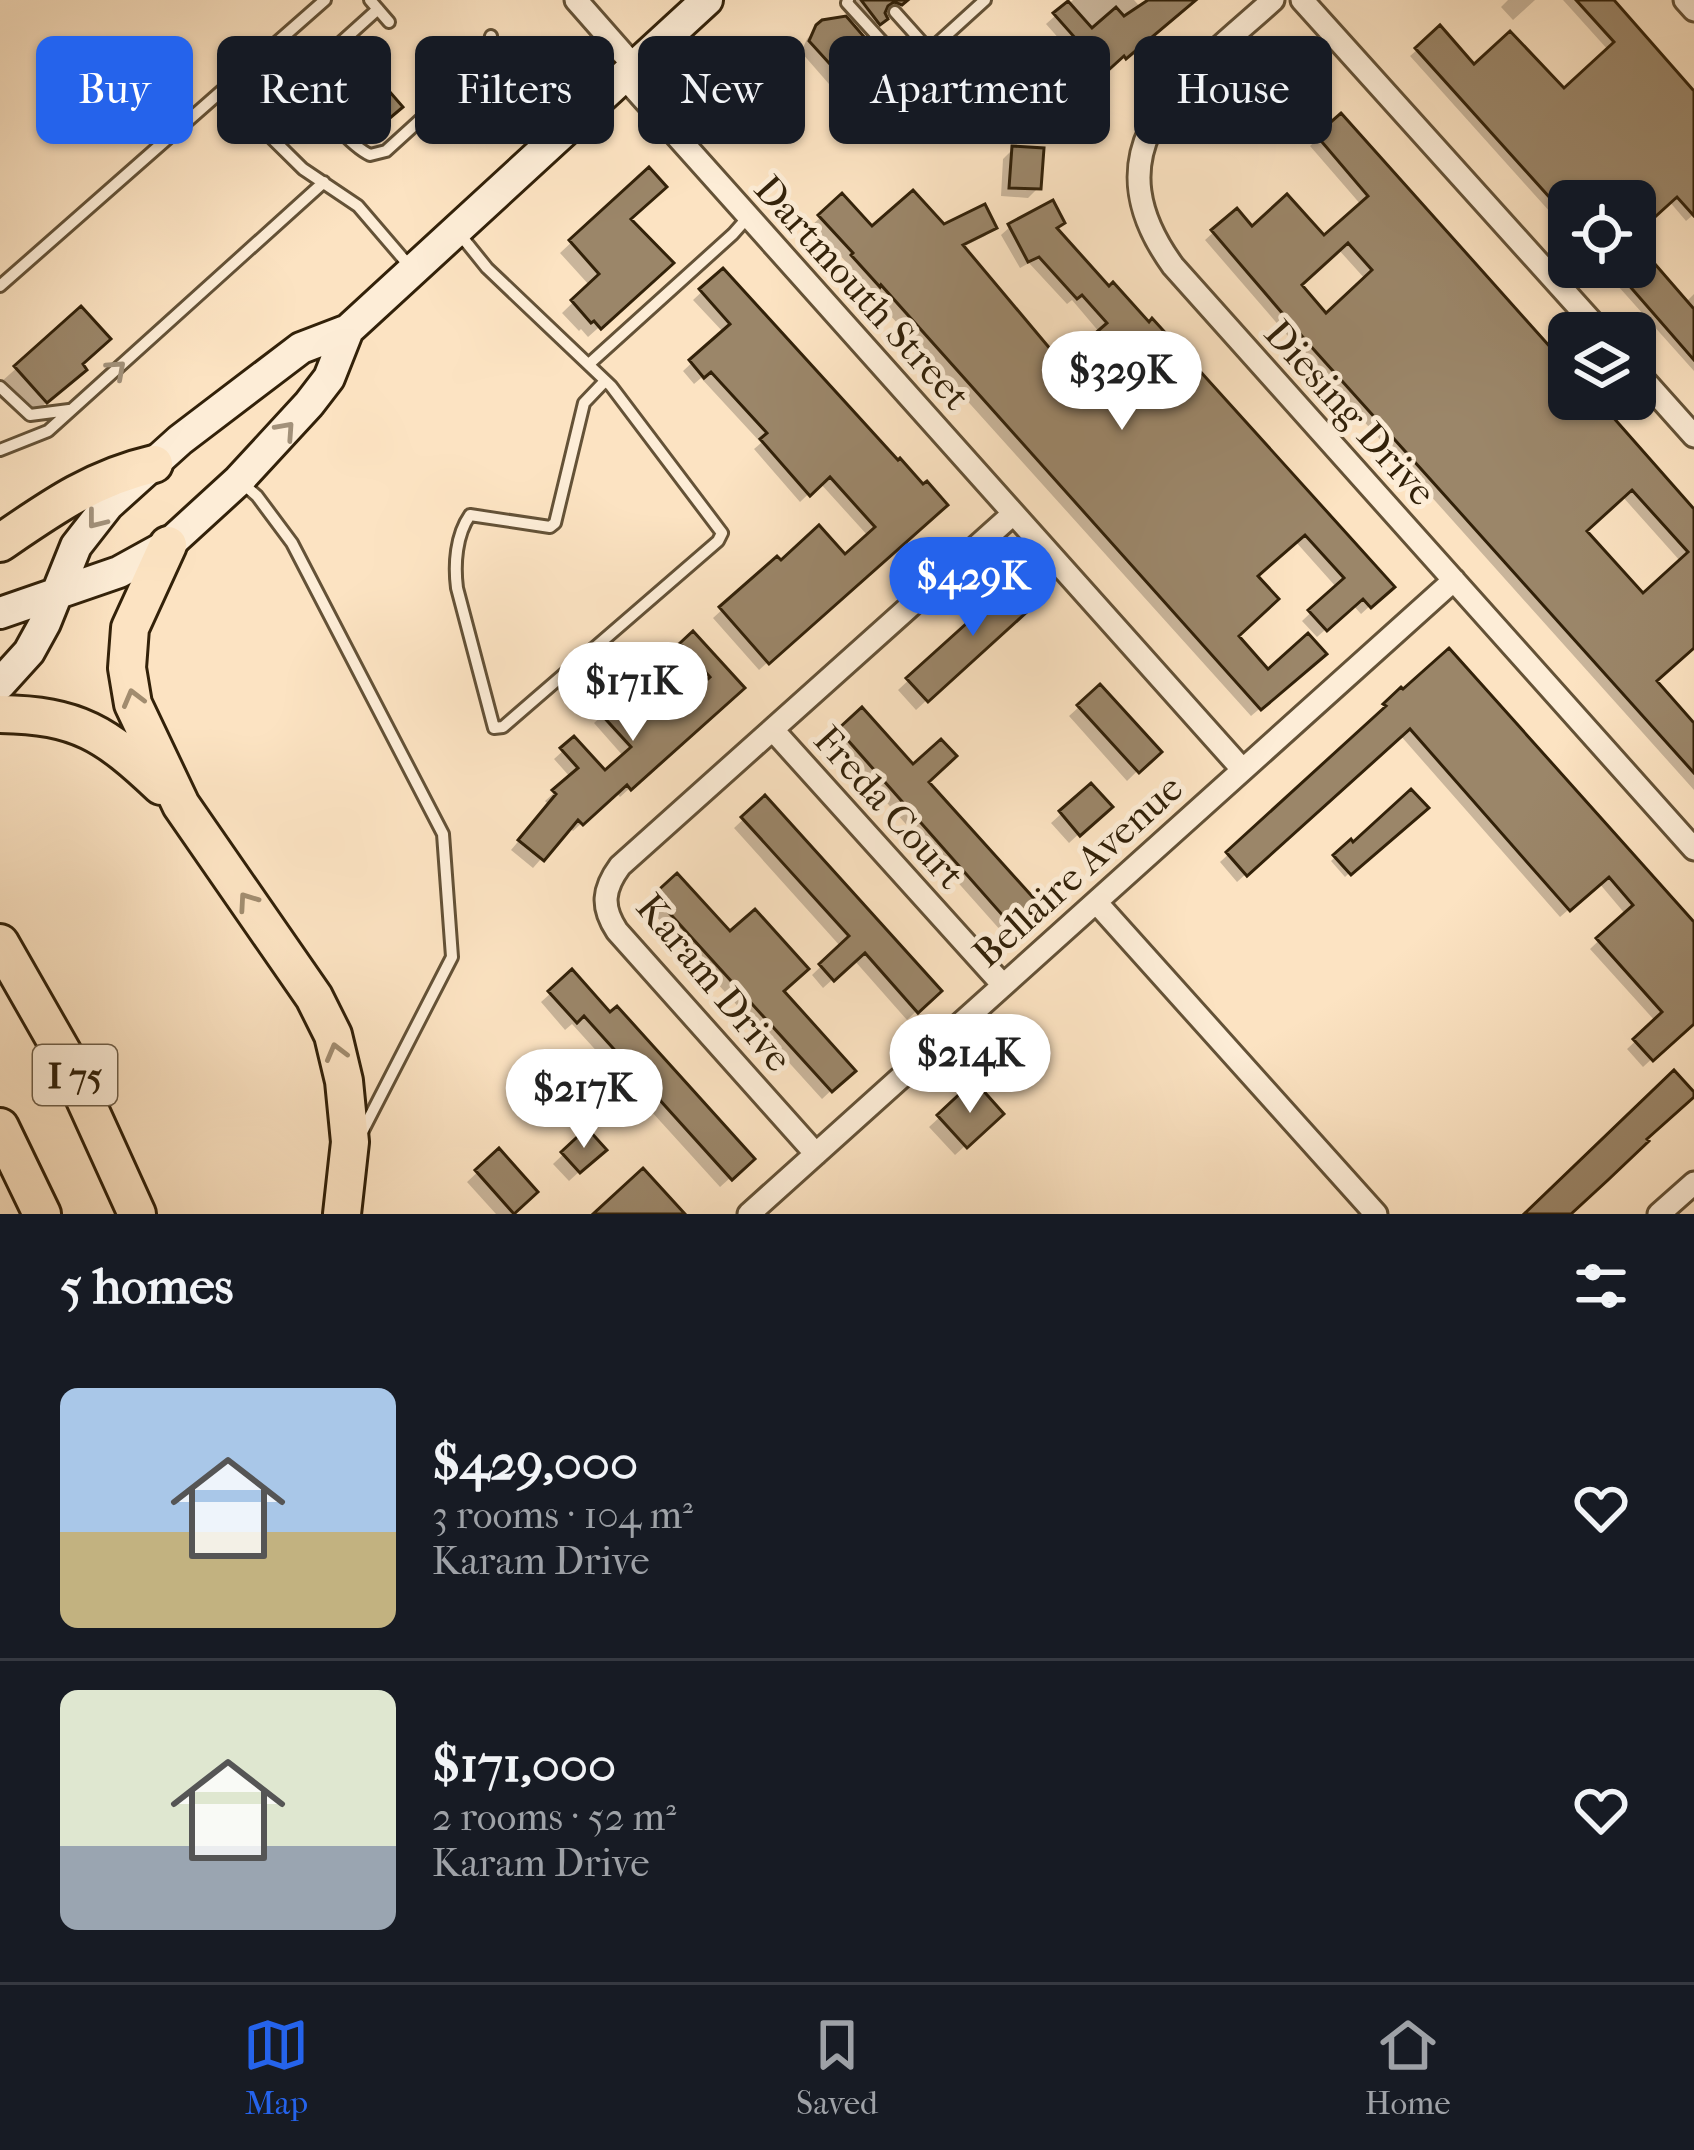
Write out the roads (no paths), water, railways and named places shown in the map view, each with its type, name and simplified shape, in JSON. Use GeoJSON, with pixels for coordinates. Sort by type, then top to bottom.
{"type":"FeatureCollection","features":[{"type":"Feature","properties":{"kind":"highway"},"geometry":{"type":"LineString","coordinates":[[0,543],[87,487],[154,464]]}},
{"type":"Feature","properties":{"kind":"highway"},"geometry":{"type":"LineString","coordinates":[[168,545],[130,628],[127,668],[133,704],[181,805],[314,997],[333,1035],[344,1081],[350,1142],[342,1214]]}},
{"type":"Feature","properties":{"kind":"highway"},"geometry":{"type":"LineString","coordinates":[[0,714],[40,716],[86,727],[118,747],[181,805]]}},
{"type":"Feature","properties":{"kind":"highway","name":"I 75"},"geometry":{"type":"LineString","coordinates":[[0,943],[68,1063],[137,1214]]}},
{"type":"Feature","properties":{"kind":"highway","name":"I 75"},"geometry":{"type":"LineString","coordinates":[[0,1127],[42,1214]]}},
{"type":"Feature","properties":{"kind":"main road"},"geometry":{"type":"LineString","coordinates":[[0,684],[29,652],[46,623],[76,546],[108,505],[233,398],[301,348],[348,330],[707,0]]}},
{"type":"Feature","properties":{"kind":"main road"},"geometry":{"type":"LineString","coordinates":[[0,613],[119,572],[168,545],[239,480],[310,404],[329,378],[348,330]]}},
{"type":"Feature","properties":{"kind":"street","name":"Dartmouth Street"},"geometry":{"type":"LineString","coordinates":[[576,0],[748,217],[1242,769]]}},
{"type":"Feature","properties":{"kind":"street","name":"Diesing Drive"},"geometry":{"type":"LineString","coordinates":[[1273,0],[1159,110],[1139,166],[1138,191],[1151,232],[1173,266],[1694,849]]}},
{"type":"Feature","properties":{"kind":"street"},"geometry":{"type":"LineString","coordinates":[[1302,0],[1583,312]]}},
{"type":"Feature","properties":{"kind":"street"},"geometry":{"type":"LineString","coordinates":[[1685,0],[1694,10]]}},
{"type":"Feature","properties":{"kind":"street"},"geometry":{"type":"LineString","coordinates":[[1656,393],[1694,436]]}},
{"type":"Feature","properties":{"kind":"street","name":"Karam Drive"},"geometry":{"type":"LineString","coordinates":[[816,1154],[617,931],[604,897],[620,866],[1013,514]]}},
{"type":"Feature","properties":{"kind":"street","name":"Bellaire Avenue"},"geometry":{"type":"LineString","coordinates":[[749,1214],[1454,580]]}},
{"type":"Feature","properties":{"kind":"street","name":"Freda Court"},"geometry":{"type":"LineString","coordinates":[[772,730],[1003,985]]}},
{"type":"Feature","properties":{"kind":"street"},"geometry":{"type":"LineString","coordinates":[[1096,902],[1376,1214]]}},
{"type":"Feature","properties":{"kind":"street"},"geometry":{"type":"LineString","coordinates":[[1659,1214],[1694,1183]]}},
{"type":"Feature","properties":{"kind":"lane"},"geometry":{"type":"LineString","coordinates":[[285,36],[325,0]]}},
{"type":"Feature","properties":{"kind":"lane"},"geometry":{"type":"LineString","coordinates":[[848,0],[878,36]]}},
{"type":"Feature","properties":{"kind":"lane"},"geometry":{"type":"LineString","coordinates":[[945,36],[985,0]]}},
{"type":"Feature","properties":{"kind":"lane"},"geometry":{"type":"LineString","coordinates":[[389,22],[374,5],[316,64],[310,75],[311,89],[358,149],[370,155],[386,151],[415,124]]}},
{"type":"Feature","properties":{"kind":"lane"},"geometry":{"type":"LineString","coordinates":[[895,12],[916,36]]}},
{"type":"Feature","properties":{"kind":"lane"},"geometry":{"type":"LineString","coordinates":[[0,286],[217,97]]}},
{"type":"Feature","properties":{"kind":"lane"},"geometry":{"type":"LineString","coordinates":[[278,144],[303,169],[358,206],[413,270]]}},
{"type":"Feature","properties":{"kind":"lane"},"geometry":{"type":"LineString","coordinates":[[0,450],[48,431],[324,182]]}},
{"type":"Feature","properties":{"kind":"lane"},"geometry":{"type":"LineString","coordinates":[[589,364],[748,217]]}},
{"type":"Feature","properties":{"kind":"lane"},"geometry":{"type":"LineString","coordinates":[[456,229],[488,268],[605,381],[722,532],[718,541],[502,728],[494,728],[457,588],[461,534],[470,515],[550,527],[555,523],[584,403],[605,381]]}},
{"type":"Feature","properties":{"kind":"lane"},"geometry":{"type":"LineString","coordinates":[[0,386],[30,415],[72,410]]}},
{"type":"Feature","properties":{"kind":"lane"},"geometry":{"type":"LineString","coordinates":[[239,480],[292,543],[443,833],[452,957],[349,1158]]}}]}
